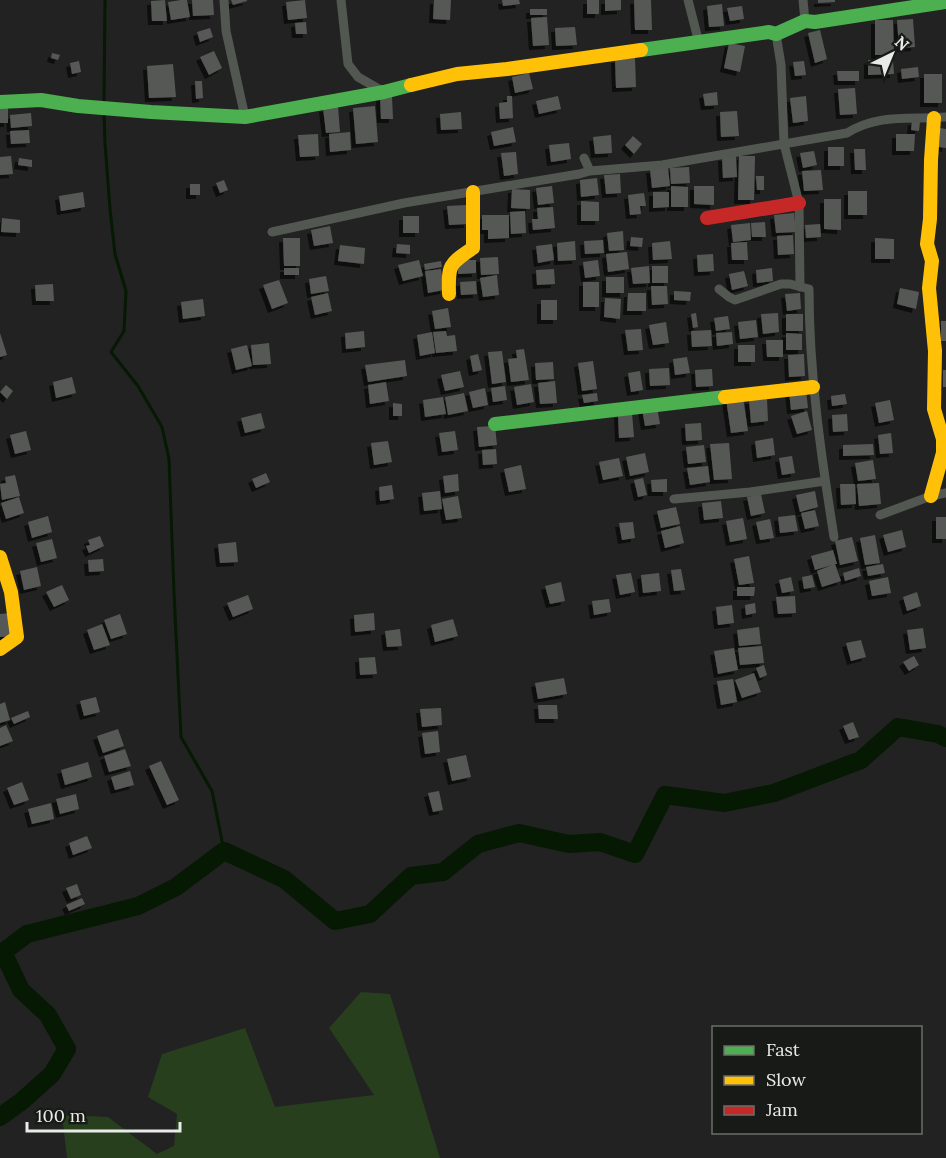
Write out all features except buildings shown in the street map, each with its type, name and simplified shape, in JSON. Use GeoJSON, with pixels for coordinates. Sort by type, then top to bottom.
{"type":"FeatureCollection","features":[{"type":"Feature","properties":{"kind":"street"},"geometry":{"type":"LineString","coordinates":[[224,0],[226,31],[245,117]]}},
{"type":"Feature","properties":{"kind":"street"},"geometry":{"type":"LineString","coordinates":[[341,0],[348,64],[358,77],[384,92]]}},
{"type":"Feature","properties":{"kind":"street"},"geometry":{"type":"LineString","coordinates":[[688,0],[699,43]]}},
{"type":"Feature","properties":{"kind":"street"},"geometry":{"type":"LineString","coordinates":[[803,0],[805,21]]}},
{"type":"Feature","properties":{"kind":"street"},"geometry":{"type":"LineString","coordinates":[[0,102],[41,100],[78,106],[245,117],[384,92],[457,74],[769,32],[776,34],[805,21],[815,22],[940,1]]}},
{"type":"Feature","properties":{"kind":"street"},"geometry":{"type":"LineString","coordinates":[[776,34],[781,65],[784,144],[799,203],[800,287]]}},
{"type":"Feature","properties":{"kind":"street"},"geometry":{"type":"LineString","coordinates":[[272,232],[404,203],[590,171],[662,165],[847,133],[858,126],[892,118],[940,118],[931,160],[930,219],[927,244],[932,261],[929,288],[941,351],[934,409],[943,439],[943,453],[931,496]]}},
{"type":"Feature","properties":{"kind":"street"},"geometry":{"type":"LineString","coordinates":[[584,158],[590,171]]}},
{"type":"Feature","properties":{"kind":"street"},"geometry":{"type":"LineString","coordinates":[[449,294],[450,264],[473,248],[473,192]]}},
{"type":"Feature","properties":{"kind":"street"},"geometry":{"type":"LineString","coordinates":[[707,218],[799,203]]}},
{"type":"Feature","properties":{"kind":"street"},"geometry":{"type":"LineString","coordinates":[[719,289],[735,300],[781,284],[809,289],[813,387],[834,537]]}},
{"type":"Feature","properties":{"kind":"street"},"geometry":{"type":"LineString","coordinates":[[495,424],[813,387]]}},
{"type":"Feature","properties":{"kind":"street"},"geometry":{"type":"LineString","coordinates":[[674,499],[750,492],[825,481]]}},
{"type":"Feature","properties":{"kind":"street"},"geometry":{"type":"LineString","coordinates":[[880,515],[931,496],[946,493]]}},
{"type":"Feature","properties":{"kind":"street"},"geometry":{"type":"LineString","coordinates":[[0,556],[11,592],[17,637],[0,649]]}},
{"type":"Feature","properties":{"kind":"green space"},"geometry":{"type":"Polygon","coordinates":[[[361,992],[390,994],[440,1158],[67,1158],[62,1115],[108,1117],[157,1154],[174,1146],[177,1114],[148,1097],[162,1054],[245,1028],[275,1107],[374,1095],[329,1028],[361,992]]]}},
{"type":"Feature","properties":{"kind":"waterway"},"geometry":{"type":"LineString","coordinates":[[104,103],[105,0]]}},
{"type":"Feature","properties":{"kind":"waterway"},"geometry":{"type":"LineString","coordinates":[[104,113],[115,254],[126,291],[124,331],[111,352],[138,386],[162,427],[169,459],[181,737],[212,791],[224,851]]}},
{"type":"Feature","properties":{"kind":"waterway"},"geometry":{"type":"LineString","coordinates":[[0,1117],[52,1074],[67,1049],[48,1015],[21,990],[3,952],[27,934],[138,906],[176,887],[224,851],[284,879],[335,921],[370,914],[411,876],[443,872],[478,844],[519,833],[569,844],[600,842],[635,854],[665,795],[724,803],[774,793],[861,760],[898,727],[938,734],[946,738]]}},
{"type":"Feature","properties":{"kind":"traffic: fast"},"geometry":{"type":"LineString","coordinates":[[641,50],[769,32],[776,34],[805,21],[815,22],[946,2]]}},
{"type":"Feature","properties":{"kind":"traffic: fast"},"geometry":{"type":"LineString","coordinates":[[0,102],[41,100],[78,106],[245,117],[411,85]]}},
{"type":"Feature","properties":{"kind":"traffic: fast"},"geometry":{"type":"LineString","coordinates":[[495,424],[725,397]]}},
{"type":"Feature","properties":{"kind":"traffic: slow"},"geometry":{"type":"LineString","coordinates":[[411,85],[457,74],[641,50]]}},
{"type":"Feature","properties":{"kind":"traffic: slow"},"geometry":{"type":"LineString","coordinates":[[931,496],[943,453],[943,439],[934,409],[935,351],[929,288],[932,261],[927,244],[934,118]]}},
{"type":"Feature","properties":{"kind":"traffic: slow"},"geometry":{"type":"LineString","coordinates":[[449,294],[449,277],[452,266],[473,248],[473,192]]}},
{"type":"Feature","properties":{"kind":"traffic: slow"},"geometry":{"type":"LineString","coordinates":[[725,397],[813,387]]}},
{"type":"Feature","properties":{"kind":"traffic: slow"},"geometry":{"type":"LineString","coordinates":[[0,557],[11,592],[17,637],[0,649]]}},
{"type":"Feature","properties":{"kind":"traffic: jam"},"geometry":{"type":"LineString","coordinates":[[707,218],[799,203]]}}]}
